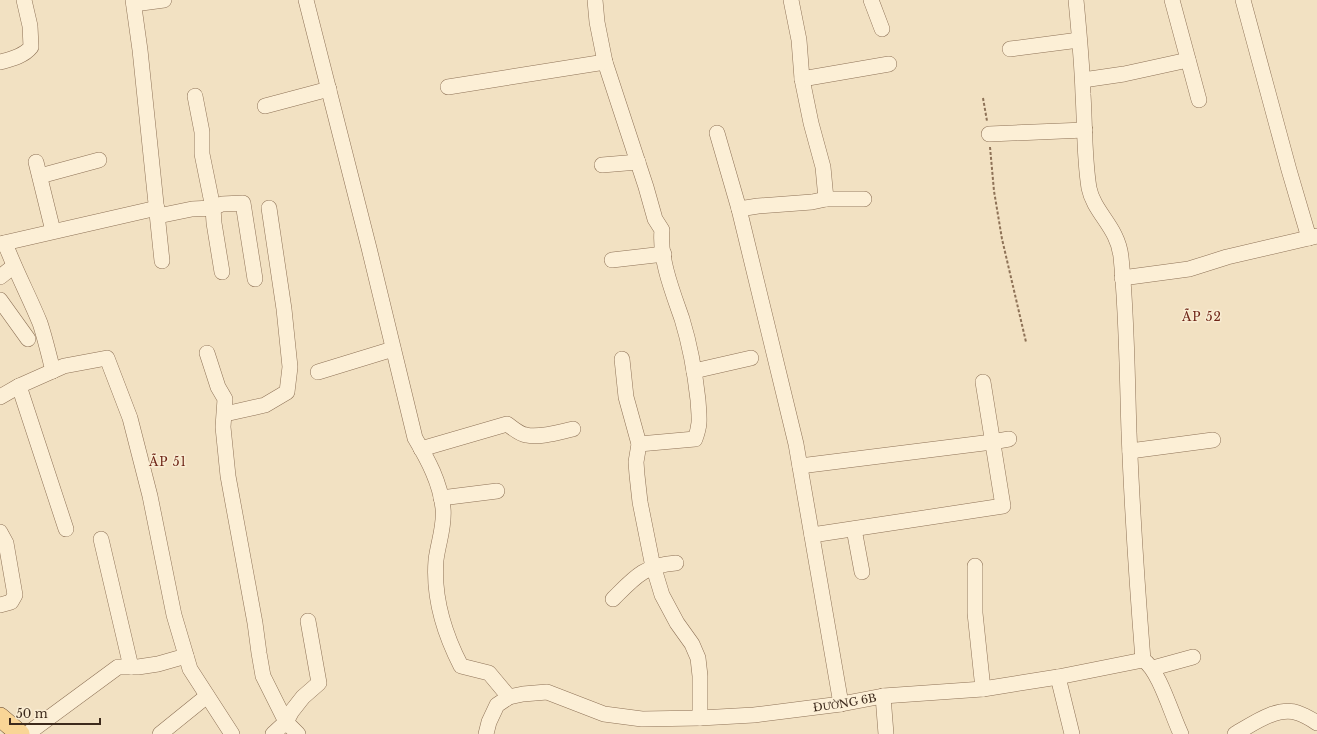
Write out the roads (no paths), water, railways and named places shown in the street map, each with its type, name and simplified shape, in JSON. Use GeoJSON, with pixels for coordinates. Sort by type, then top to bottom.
{"type":"FeatureCollection","features":[{"type":"Feature","properties":{"kind":"main road"},"geometry":{"type":"LineString","coordinates":[[0,717],[20,734]]}},
{"type":"Feature","properties":{"kind":"street"},"geometry":{"type":"LineString","coordinates":[[0,62],[27,52],[31,47],[30,26],[24,0]]}},
{"type":"Feature","properties":{"kind":"street"},"geometry":{"type":"LineString","coordinates":[[162,261],[134,2],[164,0]]}},
{"type":"Feature","properties":{"kind":"street"},"geometry":{"type":"LineString","coordinates":[[306,0],[414,438],[430,464],[438,484],[443,509],[442,533],[435,579],[439,610],[450,645],[461,666],[489,673],[509,697],[497,706],[489,722],[486,734]]}},
{"type":"Feature","properties":{"kind":"street"},"geometry":{"type":"LineString","coordinates":[[595,0],[597,22],[605,62],[655,218],[662,230],[661,240],[670,283],[682,320],[697,390],[700,426],[695,439],[640,444]]}},
{"type":"Feature","properties":{"kind":"street"},"geometry":{"type":"LineString","coordinates":[[791,0],[799,40],[802,79],[811,123],[823,167],[826,199]]}},
{"type":"Feature","properties":{"kind":"street"},"geometry":{"type":"LineString","coordinates":[[871,0],[882,29]]}},
{"type":"Feature","properties":{"kind":"street"},"geometry":{"type":"LineString","coordinates":[[1076,0],[1083,80],[1086,161],[1090,189],[1095,203],[1114,231],[1119,245],[1122,278],[1136,577],[1148,664],[1176,725],[1182,734]]}},
{"type":"Feature","properties":{"kind":"street"},"geometry":{"type":"LineString","coordinates":[[1172,0],[1199,100]]}},
{"type":"Feature","properties":{"kind":"street"},"geometry":{"type":"LineString","coordinates":[[1122,278],[1189,269],[1228,257],[1313,237],[1289,170],[1243,0]]}},
{"type":"Feature","properties":{"kind":"street"},"geometry":{"type":"LineString","coordinates":[[1010,48],[1080,40]]}},
{"type":"Feature","properties":{"kind":"street"},"geometry":{"type":"LineString","coordinates":[[1083,80],[1124,74],[1188,60]]}},
{"type":"Feature","properties":{"kind":"street"},"geometry":{"type":"LineString","coordinates":[[448,87],[605,62]]}},
{"type":"Feature","properties":{"kind":"street"},"geometry":{"type":"LineString","coordinates":[[802,79],[889,64]]}},
{"type":"Feature","properties":{"kind":"street"},"geometry":{"type":"LineString","coordinates":[[265,106],[329,89]]}},
{"type":"Feature","properties":{"kind":"street"},"geometry":{"type":"LineString","coordinates":[[195,96],[202,132],[202,154],[213,208],[222,272]]}},
{"type":"Feature","properties":{"kind":"street"},"geometry":{"type":"LineString","coordinates":[[989,134],[1085,130]]}},
{"type":"Feature","properties":{"kind":"street"},"geometry":{"type":"LineString","coordinates":[[717,133],[739,209],[800,466],[841,704]]}},
{"type":"Feature","properties":{"kind":"street"},"geometry":{"type":"LineString","coordinates":[[53,231],[38,169],[99,160]]}},
{"type":"Feature","properties":{"kind":"street"},"geometry":{"type":"LineString","coordinates":[[602,165],[638,162]]}},
{"type":"Feature","properties":{"kind":"street"},"geometry":{"type":"LineString","coordinates":[[739,209],[812,202],[826,199],[864,199]]}},
{"type":"Feature","properties":{"kind":"street"},"geometry":{"type":"LineString","coordinates":[[53,371],[40,324],[28,294],[3,243],[53,231],[157,212],[213,208],[222,204],[243,203],[255,279]]}},
{"type":"Feature","properties":{"kind":"street"},"geometry":{"type":"LineString","coordinates":[[225,414],[265,405],[287,392],[290,367],[284,309],[269,208]]}},
{"type":"Feature","properties":{"kind":"street"},"geometry":{"type":"LineString","coordinates":[[612,260],[664,254]]}},
{"type":"Feature","properties":{"kind":"street"},"geometry":{"type":"LineString","coordinates":[[0,277],[14,266]]}},
{"type":"Feature","properties":{"kind":"street"},"geometry":{"type":"LineString","coordinates":[[0,300],[28,339]]}},
{"type":"Feature","properties":{"kind":"street"},"geometry":{"type":"LineString","coordinates":[[318,372],[393,349]]}},
{"type":"Feature","properties":{"kind":"street"},"geometry":{"type":"LineString","coordinates":[[207,353],[218,387],[225,399],[223,427],[228,476],[255,623],[258,653],[263,676],[286,722],[298,734]]}},
{"type":"Feature","properties":{"kind":"street"},"geometry":{"type":"LineString","coordinates":[[0,397],[19,386],[64,366],[107,358],[130,418],[150,496],[174,615],[190,669],[232,734]]}},
{"type":"Feature","properties":{"kind":"street"},"geometry":{"type":"LineString","coordinates":[[694,371],[751,358]]}},
{"type":"Feature","properties":{"kind":"street"},"geometry":{"type":"LineString","coordinates":[[622,359],[626,397],[640,444],[636,462],[638,488],[643,517],[662,595],[677,623],[692,644],[698,658],[700,718]]}},
{"type":"Feature","properties":{"kind":"street"},"geometry":{"type":"LineString","coordinates":[[812,535],[1003,506],[983,382]]}},
{"type":"Feature","properties":{"kind":"street"},"geometry":{"type":"LineString","coordinates":[[19,386],[66,529]]}},
{"type":"Feature","properties":{"kind":"street"},"geometry":{"type":"LineString","coordinates":[[421,449],[507,424],[516,431],[526,435],[552,434],[573,429]]}},
{"type":"Feature","properties":{"kind":"street"},"geometry":{"type":"LineString","coordinates":[[800,466],[1009,439]]}},
{"type":"Feature","properties":{"kind":"street"},"geometry":{"type":"LineString","coordinates":[[1130,451],[1213,440]]}},
{"type":"Feature","properties":{"kind":"street"},"geometry":{"type":"LineString","coordinates":[[441,498],[497,491]]}},
{"type":"Feature","properties":{"kind":"street"},"geometry":{"type":"LineString","coordinates":[[854,529],[862,572]]}},
{"type":"Feature","properties":{"kind":"street"},"geometry":{"type":"LineString","coordinates":[[0,532],[6,543],[15,595],[11,602],[0,605]]}},
{"type":"Feature","properties":{"kind":"street"},"geometry":{"type":"LineString","coordinates":[[101,538],[132,667]]}},
{"type":"Feature","properties":{"kind":"street"},"geometry":{"type":"LineString","coordinates":[[613,599],[639,574],[654,566],[676,562]]}},
{"type":"Feature","properties":{"kind":"street"},"geometry":{"type":"LineString","coordinates":[[975,566],[975,613],[983,689]]}},
{"type":"Feature","properties":{"kind":"street"},"geometry":{"type":"LineString","coordinates":[[273,734],[286,722],[292,711],[303,697],[319,683],[308,621]]}},
{"type":"Feature","properties":{"kind":"street"},"geometry":{"type":"LineString","coordinates":[[27,734],[118,667],[158,664],[186,656]]}},
{"type":"Feature","properties":{"kind":"street","name":"ĐƯỜNG 6B"},"geometry":{"type":"LineString","coordinates":[[509,697],[547,692],[604,714],[642,719],[754,715],[841,704],[883,696],[983,689],[1193,657]]}},
{"type":"Feature","properties":{"kind":"street"},"geometry":{"type":"LineString","coordinates":[[1058,677],[1072,734]]}},
{"type":"Feature","properties":{"kind":"street"},"geometry":{"type":"LineString","coordinates":[[160,734],[207,696]]}},
{"type":"Feature","properties":{"kind":"street"},"geometry":{"type":"LineString","coordinates":[[883,696],[886,734]]}},
{"type":"Feature","properties":{"kind":"street"},"geometry":{"type":"LineString","coordinates":[[1235,734],[1272,714],[1282,712],[1296,712],[1317,723]]}},
{"type":"Feature","properties":{"kind":"district","name":"ẤP 52"},"geometry":{"type":"Point","coordinates":[1202,316]}},
{"type":"Feature","properties":{"kind":"district","name":"ẤP 51"},"geometry":{"type":"Point","coordinates":[168,461]}}]}
